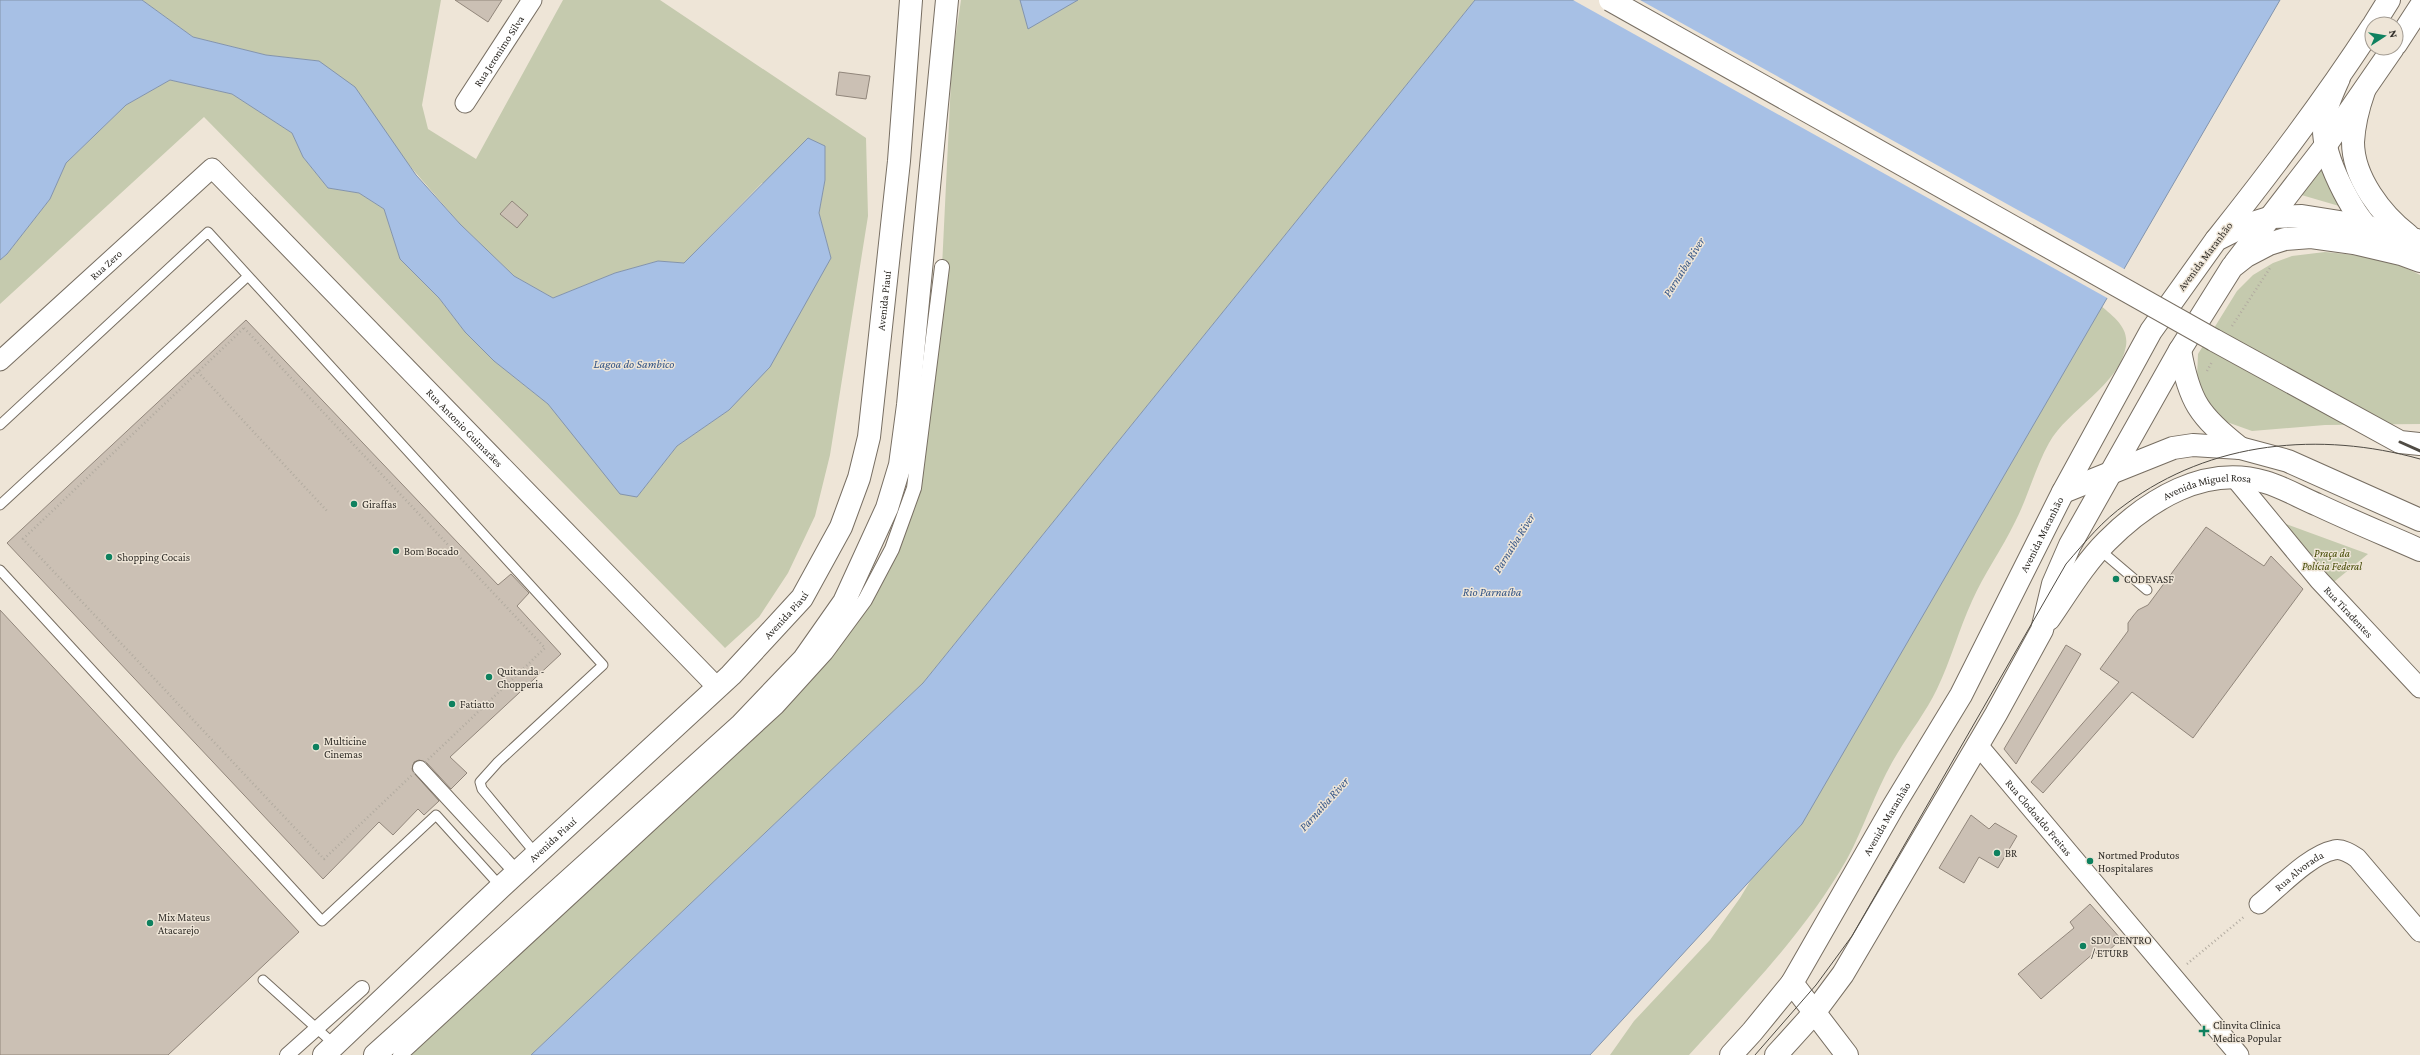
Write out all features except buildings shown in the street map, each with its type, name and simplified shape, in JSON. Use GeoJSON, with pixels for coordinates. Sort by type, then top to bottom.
{"type":"FeatureCollection","features":[{"type":"Feature","properties":{"kind":"main road","name":"Avenida Piauí"},"geometry":{"type":"LineString","coordinates":[[329,1050],[536,854],[717,687],[802,598],[841,527],[859,478],[870,430],[899,160],[911,0]]}},
{"type":"Feature","properties":{"kind":"main road"},"geometry":{"type":"LineString","coordinates":[[375,1055],[740,726],[804,659],[844,602],[884,515],[900,465],[912,366],[948,0]]}},
{"type":"Feature","properties":{"kind":"main road"},"geometry":{"type":"LineString","coordinates":[[1610,0],[2214,340],[2400,442],[2420,444]]}},
{"type":"Feature","properties":{"kind":"main road"},"geometry":{"type":"LineString","coordinates":[[2379,16],[2389,0]]}},
{"type":"Feature","properties":{"kind":"main road"},"geometry":{"type":"LineString","coordinates":[[2404,32],[2420,7]]}},
{"type":"Feature","properties":{"kind":"main road","name":"Avenida Maranhão"},"geometry":{"type":"LineString","coordinates":[[1731,1055],[1792,983],[1893,807],[1961,695],[2063,492],[2151,331],[2216,240],[2281,158],[2339,78],[2364,39]]}},
{"type":"Feature","properties":{"kind":"main road"},"geometry":{"type":"LineString","coordinates":[[1776,1055],[1814,1013],[1843,974],[1977,744],[2042,630],[2052,584],[2070,545],[2180,350],[2232,267],[2326,145],[2388,56]]}},
{"type":"Feature","properties":{"kind":"main road"},"geometry":{"type":"LineString","coordinates":[[2339,78],[2326,110],[2324,128],[2326,145],[2342,186],[2365,226]]}},
{"type":"Feature","properties":{"kind":"main road"},"geometry":{"type":"LineString","coordinates":[[2364,91],[2357,112],[2353,144],[2360,172],[2374,198],[2413,249]]}},
{"type":"Feature","properties":{"kind":"main road"},"geometry":{"type":"LineString","coordinates":[[2216,240],[2246,225],[2272,217],[2302,216],[2365,226],[2413,249]]}},
{"type":"Feature","properties":{"kind":"main road"},"geometry":{"type":"LineString","coordinates":[[2232,267],[2246,256],[2285,239],[2311,237],[2413,249]]}},
{"type":"Feature","properties":{"kind":"main road"},"geometry":{"type":"LineString","coordinates":[[2180,350],[2184,375],[2192,398],[2205,418],[2240,448]]}},
{"type":"Feature","properties":{"kind":"main road"},"geometry":{"type":"LineString","coordinates":[[2063,492],[2173,448],[2193,445],[2240,448],[2288,461],[2420,520]]}},
{"type":"Feature","properties":{"kind":"main road","name":"Avenida Miguel Rosa"},"geometry":{"type":"LineString","coordinates":[[2042,630],[2075,581],[2100,550],[2144,510],[2170,493],[2195,482],[2218,477],[2234,477],[2265,482],[2420,550]]}},
{"type":"Feature","properties":{"kind":"main road"},"geometry":{"type":"LineString","coordinates":[[1792,983],[1847,1055]]}},
{"type":"Feature","properties":{"kind":"street","name":"Rua Jeronimo Silva"},"geometry":{"type":"LineString","coordinates":[[465,103],[532,0]]}},
{"type":"Feature","properties":{"kind":"street","name":"Rua Antonio Guimarães"},"geometry":{"type":"LineString","coordinates":[[212,168],[717,687]]}},
{"type":"Feature","properties":{"kind":"street","name":"Rua Zero"},"geometry":{"type":"LineString","coordinates":[[0,360],[212,168]]}},
{"type":"Feature","properties":{"kind":"street"},"geometry":{"type":"LineString","coordinates":[[400,1055],[777,707],[826,653],[865,600],[892,549],[914,488],[942,267]]}},
{"type":"Feature","properties":{"kind":"street","name":"Rua Tiradentes"},"geometry":{"type":"LineString","coordinates":[[2234,477],[2319,580],[2420,688]]}},
{"type":"Feature","properties":{"kind":"street","name":"Rua Clodoaldo Freitas"},"geometry":{"type":"LineString","coordinates":[[1977,744],[2174,975],[2239,1055]]}},
{"type":"Feature","properties":{"kind":"street"},"geometry":{"type":"LineString","coordinates":[[420,768],[509,880]]}},
{"type":"Feature","properties":{"kind":"street","name":"Rua Alvorada"},"geometry":{"type":"LineString","coordinates":[[2259,904],[2313,859],[2335,849],[2346,851],[2357,858],[2420,932]]}},
{"type":"Feature","properties":{"kind":"street"},"geometry":{"type":"LineString","coordinates":[[287,1055],[362,988]]}},
{"type":"Feature","properties":{"kind":"lane"},"geometry":{"type":"LineString","coordinates":[[0,425],[208,232],[603,665],[498,762],[480,782],[482,789],[536,854]]}},
{"type":"Feature","properties":{"kind":"lane"},"geometry":{"type":"LineString","coordinates":[[0,505],[248,276]]}},
{"type":"Feature","properties":{"kind":"lane"},"geometry":{"type":"LineString","coordinates":[[2100,550],[2147,590]]}},
{"type":"Feature","properties":{"kind":"lane"},"geometry":{"type":"LineString","coordinates":[[0,570],[322,921],[436,815],[509,880]]}},
{"type":"Feature","properties":{"kind":"lane"},"geometry":{"type":"LineString","coordinates":[[264,980],[316,1029],[329,1050]]}},
{"type":"Feature","properties":{"kind":"path"},"geometry":{"type":"LineString","coordinates":[[2232,327],[2274,261]]}},
{"type":"Feature","properties":{"kind":"path"},"geometry":{"type":"LineString","coordinates":[[244,328],[546,648],[324,859],[23,539],[198,372],[244,328]]}},
{"type":"Feature","properties":{"kind":"path"},"geometry":{"type":"LineString","coordinates":[[198,372],[328,512]]}},
{"type":"Feature","properties":{"kind":"path"},"geometry":{"type":"LineString","coordinates":[[2174,975],[2259,904]]}},
{"type":"Feature","properties":{"kind":"green space"},"geometry":{"type":"Polygon","coordinates":[[[142,0],[441,0],[422,105],[428,129],[476,159],[563,0],[660,0],[866,138],[868,216],[830,455],[815,516],[788,573],[759,617],[725,648],[204,117],[0,304],[0,260],[7,254],[50,199],[66,163],[126,105],[170,80],[232,94],[292,133],[303,157],[328,188],[359,193],[384,209],[400,259],[439,298],[465,332],[494,361],[548,404],[580,442],[637,497],[677,446],[729,410],[831,258],[819,213],[825,180],[762,183],[684,263],[658,261],[615,273],[553,298],[514,276],[460,224],[319,61],[266,55],[193,37],[142,0]]]}},
{"type":"Feature","properties":{"kind":"green space"},"geometry":{"type":"Polygon","coordinates":[[[961,0],[1475,0],[923,683],[531,1055],[400,1055],[865,600],[914,488],[942,267],[952,61],[961,0]]]}},
{"type":"Feature","properties":{"kind":"green space"},"geometry":{"type":"Polygon","coordinates":[[[2322,162],[2346,208],[2298,194],[2322,162]]]}},
{"type":"Feature","properties":{"kind":"green space"},"geometry":{"type":"Polygon","coordinates":[[[2325,252],[2362,256],[2386,261],[2420,275],[2420,424],[2325,425],[2252,431],[2224,421],[2207,402],[2197,377],[2198,354],[2237,291],[2253,275],[2273,263],[2292,256],[2325,252]]]}},
{"type":"Feature","properties":{"kind":"green space"},"geometry":{"type":"Polygon","coordinates":[[[2098,303],[2114,317],[2125,333],[2126,346],[2121,360],[2114,373],[2104,385],[2068,419],[2049,443],[2015,522],[1972,601],[1937,689],[1890,766],[1847,859],[1830,886],[1773,962],[1689,1055],[1610,1055],[1634,1021],[1710,940],[1740,898],[2098,303]]]}},
{"type":"Feature","properties":{"kind":"green space","name":"Praça da Polícia Federal"},"geometry":{"type":"Polygon","coordinates":[[[2278,521],[2368,554],[2329,586],[2278,521]]]}},
{"type":"Feature","properties":{"kind":"water","name":"Lagoa do Sambico"},"geometry":{"type":"Polygon","coordinates":[[[0,0],[142,0],[193,37],[266,55],[319,61],[355,87],[416,175],[460,224],[514,276],[553,298],[615,273],[658,261],[684,263],[808,138],[825,146],[825,180],[819,213],[831,258],[770,367],[729,410],[677,446],[637,497],[620,494],[548,404],[494,361],[465,332],[439,298],[400,259],[384,209],[359,193],[328,188],[303,157],[292,133],[232,94],[170,80],[126,105],[66,163],[50,199],[7,254],[0,260],[0,0]]]}},
{"type":"Feature","properties":{"kind":"water"},"geometry":{"type":"Polygon","coordinates":[[[1020,0],[1078,0],[1028,29],[1020,0]]]}},
{"type":"Feature","properties":{"kind":"water","name":"Rio Parnaíba"},"geometry":{"type":"Polygon","coordinates":[[[1475,0],[2280,0],[1802,824],[1590,1055],[531,1055],[923,683],[1475,0]]]}},
{"type":"Feature","properties":{"kind":"pier"},"geometry":{"type":"Polygon","coordinates":[[[1573,0],[1640,0],[2126,270],[2109,299],[1573,0]]]}},
{"type":"Feature","properties":{"kind":"tram line"},"geometry":{"type":"LineString","coordinates":[[1755,1055],[1816,985],[1852,936],[2066,564],[2094,532],[2110,517],[2126,504],[2159,483],[2194,466],[2230,455],[2267,447],[2305,444],[2344,445],[2382,450],[2420,459]]}},
{"type":"Feature","properties":{"kind":"railway"},"geometry":{"type":"LineString","coordinates":[[2400,442],[2420,451]]}},
{"type":"Feature","properties":{"kind":"place","name":"Giraffas"},"geometry":{"type":"Point","coordinates":[354,504]}},
{"type":"Feature","properties":{"kind":"place","name":"Bom Bocado"},"geometry":{"type":"Point","coordinates":[396,551]}},
{"type":"Feature","properties":{"kind":"place","name":"Shopping Cocais"},"geometry":{"type":"Point","coordinates":[109,557]}},
{"type":"Feature","properties":{"kind":"place","name":"CODEVASF"},"geometry":{"type":"Point","coordinates":[2116,579]}},
{"type":"Feature","properties":{"kind":"place","name":"Quitanda - Chopperia"},"geometry":{"type":"Point","coordinates":[489,677]}},
{"type":"Feature","properties":{"kind":"place","name":"Fatiatto"},"geometry":{"type":"Point","coordinates":[452,704]}},
{"type":"Feature","properties":{"kind":"place","name":"Multicine Cinemas"},"geometry":{"type":"Point","coordinates":[316,747]}},
{"type":"Feature","properties":{"kind":"place","name":"BR"},"geometry":{"type":"Point","coordinates":[1997,853]}},
{"type":"Feature","properties":{"kind":"place","name":"Nortmed Produtos Hospitalares"},"geometry":{"type":"Point","coordinates":[2090,861]}},
{"type":"Feature","properties":{"kind":"place","name":"Mix Mateus Atacarejo"},"geometry":{"type":"Point","coordinates":[150,923]}},
{"type":"Feature","properties":{"kind":"place","name":"SDU CENTRO / ETURB"},"geometry":{"type":"Point","coordinates":[2083,946]}},
{"type":"Feature","properties":{"kind":"place","name":"Clinvita Clinica Medica Popular"},"geometry":{"type":"Point","coordinates":[2204,1031]}},
{"type":"Feature","properties":{"kind":"water label","name":"Parnaiba River"},"geometry":{"type":"Point","coordinates":[1684,267]}},
{"type":"Feature","properties":{"kind":"water label","name":"Parnaiba River"},"geometry":{"type":"Point","coordinates":[1514,543]}},
{"type":"Feature","properties":{"kind":"water label","name":"Parnaiba River"},"geometry":{"type":"Point","coordinates":[1324,804]}}]}
